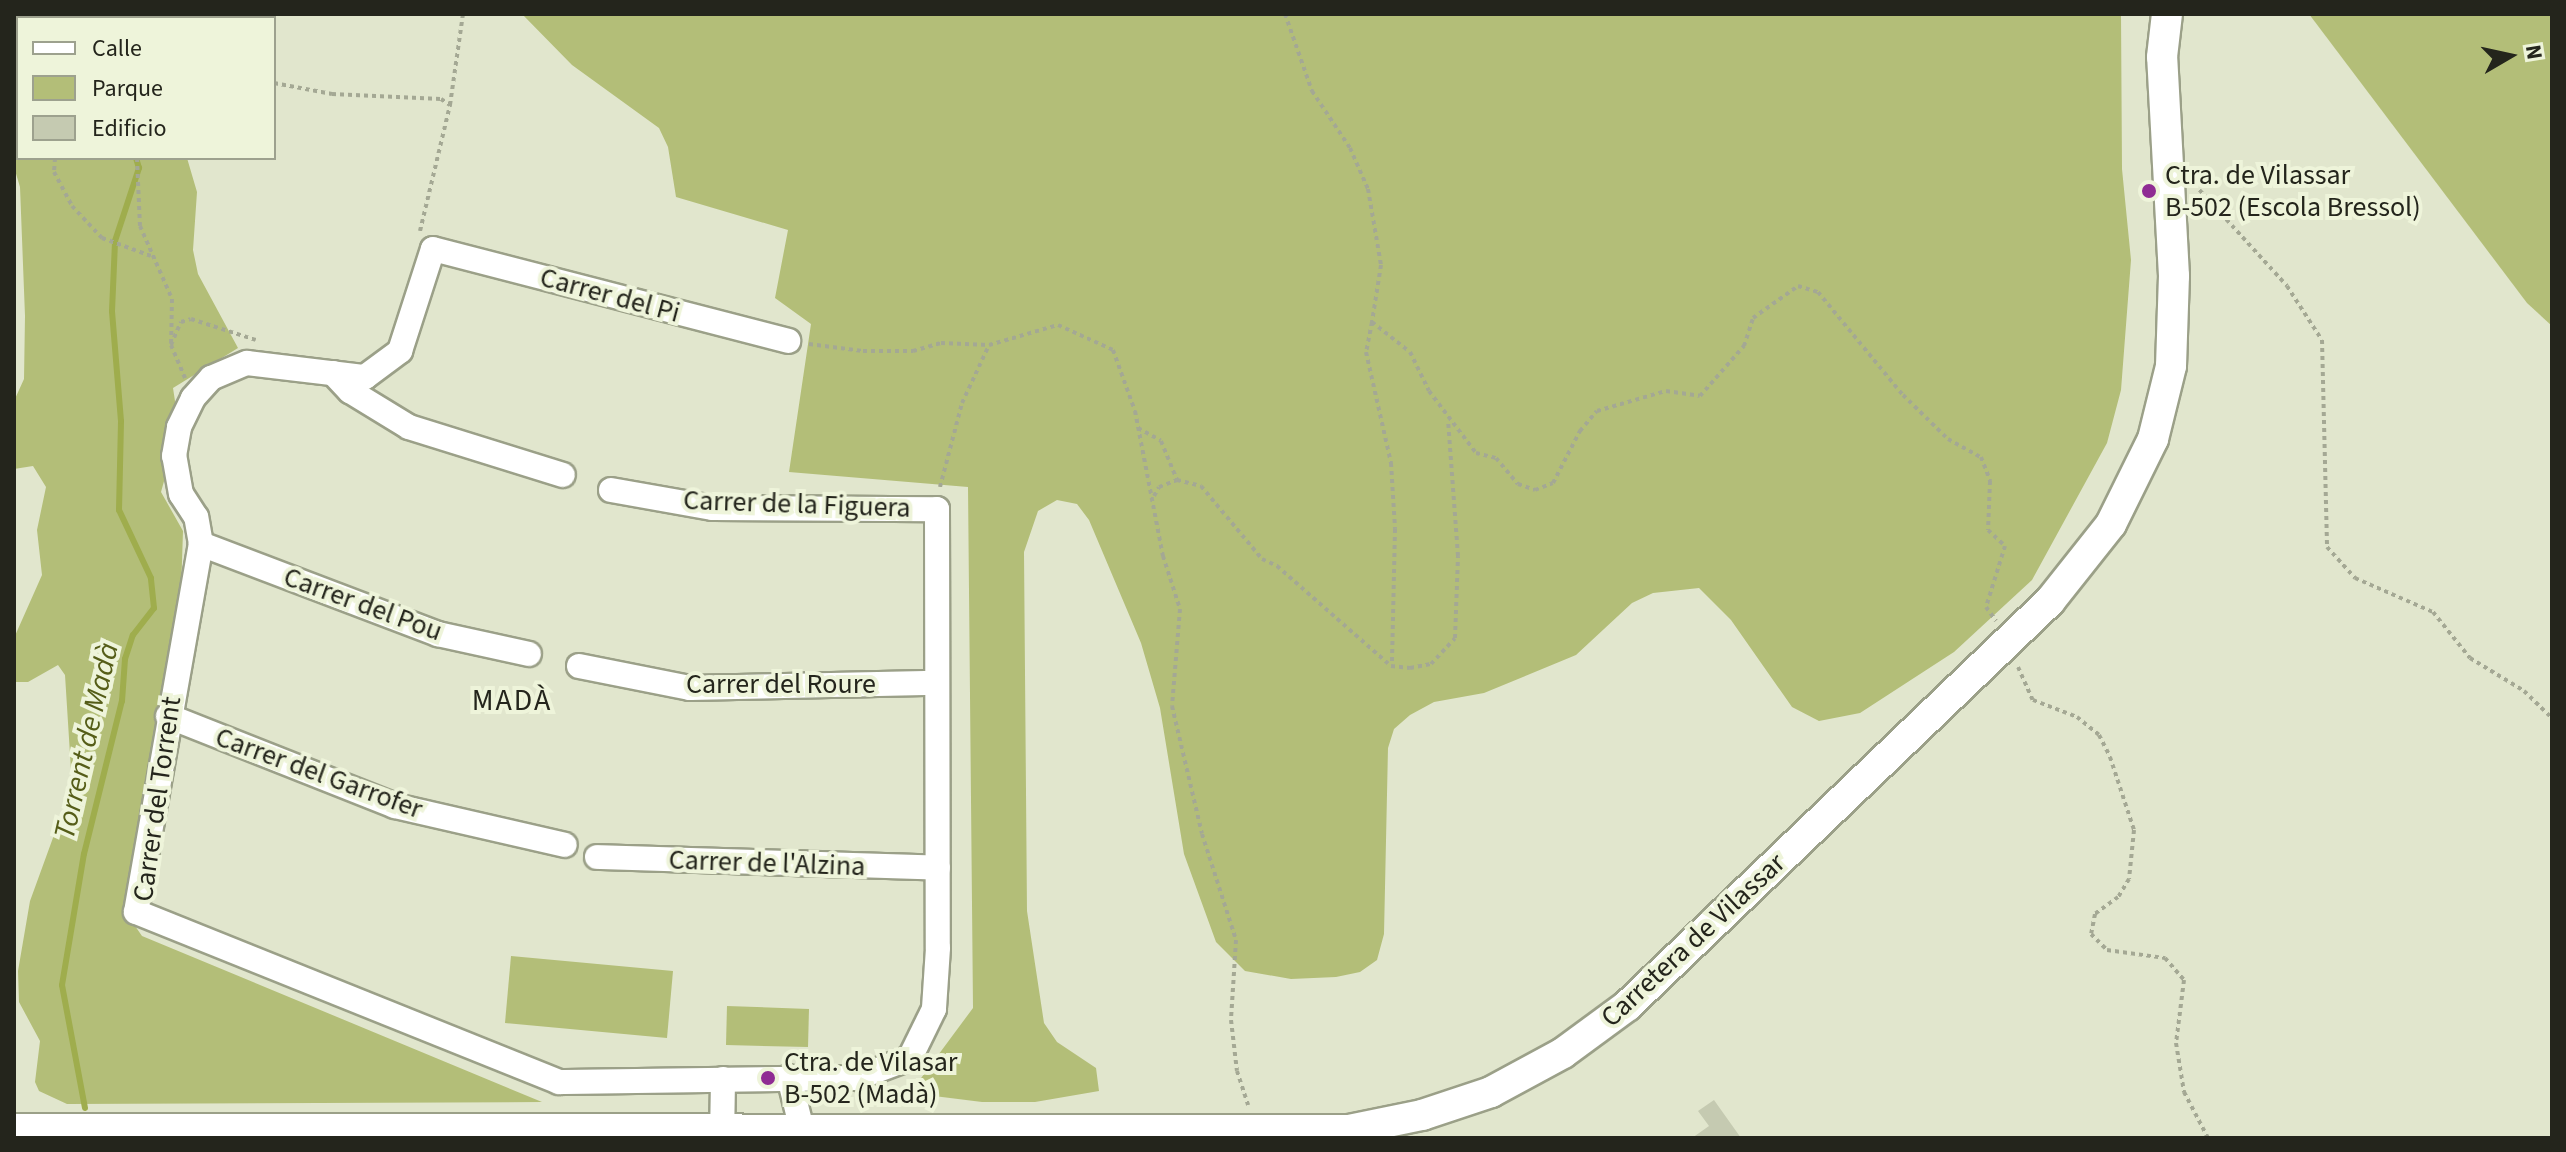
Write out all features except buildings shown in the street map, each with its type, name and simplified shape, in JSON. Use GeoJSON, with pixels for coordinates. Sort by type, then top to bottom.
{"type":"FeatureCollection","features":[{"type":"Feature","properties":{"kind":"street","name":"Carretera de Vilassar"},"geometry":{"type":"LineString","coordinates":[[14,1129],[720,1134],[1349,1130],[1422,1115],[1491,1092],[1563,1053],[1627,1006],[2010,639],[2081,566],[2111,524],[2153,439],[2171,366],[2174,276],[2162,57],[2167,14]]}},
{"type":"Feature","properties":{"kind":"street","name":"Carrer del Pi"},"geometry":{"type":"LineString","coordinates":[[426,243],[788,341]]}},
{"type":"Feature","properties":{"kind":"street","name":"Carrer del Torrent"},"geometry":{"type":"LineString","coordinates":[[426,243],[400,351],[365,377],[247,363],[211,378],[193,398],[179,427],[174,456],[181,494],[196,517],[201,544],[168,716],[136,912],[559,1082],[857,1078],[910,1058],[934,1009],[938,868],[937,509]]}},
{"type":"Feature","properties":{"kind":"street"},"geometry":{"type":"LineString","coordinates":[[333,373],[350,391],[409,427],[563,475]]}},
{"type":"Feature","properties":{"kind":"street","name":"Carrer de la Figuera"},"geometry":{"type":"LineString","coordinates":[[611,490],[713,508],[937,509]]}},
{"type":"Feature","properties":{"kind":"street","name":"Carrer del Pou"},"geometry":{"type":"LineString","coordinates":[[201,544],[438,634],[529,654]]}},
{"type":"Feature","properties":{"kind":"street","name":"Carrer del Roure"},"geometry":{"type":"LineString","coordinates":[[579,666],[690,688],[937,683]]}},
{"type":"Feature","properties":{"kind":"street","name":"Carrer del Garrofer"},"geometry":{"type":"LineString","coordinates":[[168,716],[395,806],[565,845]]}},
{"type":"Feature","properties":{"kind":"street","name":"Carrer de l'Alzina"},"geometry":{"type":"LineString","coordinates":[[597,857],[938,868]]}},
{"type":"Feature","properties":{"kind":"street"},"geometry":{"type":"LineString","coordinates":[[789,1077],[801,1134]]}},
{"type":"Feature","properties":{"kind":"street"},"geometry":{"type":"LineString","coordinates":[[720,1134],[723,1079]]}},
{"type":"Feature","properties":{"kind":"path"},"geometry":{"type":"LineString","coordinates":[[426,243],[463,14]]}},
{"type":"Feature","properties":{"kind":"path"},"geometry":{"type":"LineString","coordinates":[[1285,14],[1312,91],[1350,148],[1368,189],[1381,265],[1366,352],[1391,463],[1395,529],[1391,666]]}},
{"type":"Feature","properties":{"kind":"path"},"geometry":{"type":"LineString","coordinates":[[276,83],[332,94],[441,99],[450,105]]}},
{"type":"Feature","properties":{"kind":"path"},"geometry":{"type":"LineString","coordinates":[[2166,157],[2287,286],[2322,340],[2327,547],[2355,578],[2433,612],[2449,638],[2470,658],[2524,691],[2552,718]]}},
{"type":"Feature","properties":{"kind":"path"},"geometry":{"type":"LineString","coordinates":[[55,160],[54,172],[72,206],[102,238],[151,256]]}},
{"type":"Feature","properties":{"kind":"path"},"geometry":{"type":"LineString","coordinates":[[137,160],[140,226],[172,299],[171,345],[193,398]]}},
{"type":"Feature","properties":{"kind":"path"},"geometry":{"type":"LineString","coordinates":[[1372,322],[1410,352],[1448,417],[1476,453],[1496,458],[1507,478],[1535,490],[1553,483],[1580,431],[1597,411],[1666,391],[1700,396],[1744,346],[1753,318],[1798,286],[1818,292],[1903,395],[1948,439],[1981,457],[1990,481],[1988,530],[2005,546],[1986,607],[2010,639],[2033,700],[2077,717],[2099,735],[2110,757],[2134,830],[2129,879],[2118,897],[2095,914],[2091,934],[2107,950],[2165,958],[2184,980],[2178,1055],[2184,1092],[2208,1138]]}},
{"type":"Feature","properties":{"kind":"path"},"geometry":{"type":"LineString","coordinates":[[171,345],[181,322],[191,319],[271,342]]}},
{"type":"Feature","properties":{"kind":"path"},"geometry":{"type":"LineString","coordinates":[[788,341],[863,351],[913,351],[941,343],[989,345],[1058,325],[1113,350],[1138,428],[1180,609],[1172,706],[1202,834],[1236,940],[1231,1020],[1250,1130]]}},
{"type":"Feature","properties":{"kind":"path"},"geometry":{"type":"LineString","coordinates":[[937,509],[962,403],[989,345]]}},
{"type":"Feature","properties":{"kind":"path"},"geometry":{"type":"LineString","coordinates":[[1152,498],[1159,487],[1177,480],[1201,486],[1262,559],[1277,566],[1391,666],[1431,664],[1455,638],[1458,556],[1448,417]]}},
{"type":"Feature","properties":{"kind":"path"},"geometry":{"type":"LineString","coordinates":[[1138,428],[1161,441],[1177,480]]}},
{"type":"Feature","properties":{"kind":"green space"},"geometry":{"type":"Polygon","coordinates":[[[14,14],[125,14],[16,16],[16,160],[188,160],[197,192],[193,250],[198,274],[238,348],[173,388],[179,427],[161,492],[183,531],[181,592],[124,910],[142,936],[542,1102],[67,1104],[39,1091],[35,1082],[40,1041],[19,1002],[18,971],[30,901],[70,791],[71,770],[65,675],[58,665],[28,682],[14,682],[14,638],[42,575],[37,530],[46,487],[33,466],[14,469],[14,401],[24,379],[25,316],[20,187],[14,167],[14,14]]]}},
{"type":"Feature","properties":{"kind":"green space"},"geometry":{"type":"Polygon","coordinates":[[[522,14],[2121,14],[2122,169],[2131,260],[2121,390],[2107,443],[2032,580],[1954,652],[1860,713],[1819,721],[1792,707],[1731,620],[1699,588],[1653,593],[1632,603],[1576,655],[1484,693],[1434,702],[1410,715],[1394,729],[1388,748],[1384,934],[1377,960],[1360,972],[1336,977],[1291,979],[1245,971],[1216,942],[1184,854],[1160,708],[1141,643],[1089,520],[1077,504],[1057,500],[1038,511],[1024,552],[1027,911],[1044,1023],[1057,1042],[1096,1068],[1099,1091],[1035,1102],[982,1102],[910,1093],[973,1008],[968,487],[789,472],[811,324],[775,298],[788,230],[676,197],[668,147],[659,128],[572,65],[522,14]]]}},
{"type":"Feature","properties":{"kind":"green space"},"geometry":{"type":"Polygon","coordinates":[[[2309,14],[2552,14],[2552,326],[2527,303],[2309,14]]]}},
{"type":"Feature","properties":{"kind":"green space"},"geometry":{"type":"Polygon","coordinates":[[[511,956],[673,971],[667,1038],[505,1023],[511,956]]]}},
{"type":"Feature","properties":{"kind":"green space"},"geometry":{"type":"Polygon","coordinates":[[[727,1006],[809,1009],[808,1047],[726,1045],[727,1006]]]}},
{"type":"Feature","properties":{"kind":"waterway","name":"Torrent de Madà"},"geometry":{"type":"LineString","coordinates":[[85,1108],[62,985],[84,854],[122,701],[125,659],[133,635],[154,608],[151,578],[119,510],[121,421],[112,311],[115,241],[139,168],[137,160]]}},
{"type":"Feature","properties":{"kind":"place","name":"Ctra. de Vilassar B-502 (Escola Bressol)"},"geometry":{"type":"Point","coordinates":[2149,191]}},
{"type":"Feature","properties":{"kind":"place","name":"Ctra. de Vilasar B-502 (Madà)"},"geometry":{"type":"Point","coordinates":[768,1078]}},
{"type":"Feature","properties":{"kind":"district","name":"MADÀ"},"geometry":{"type":"Point","coordinates":[512,701]}}]}
